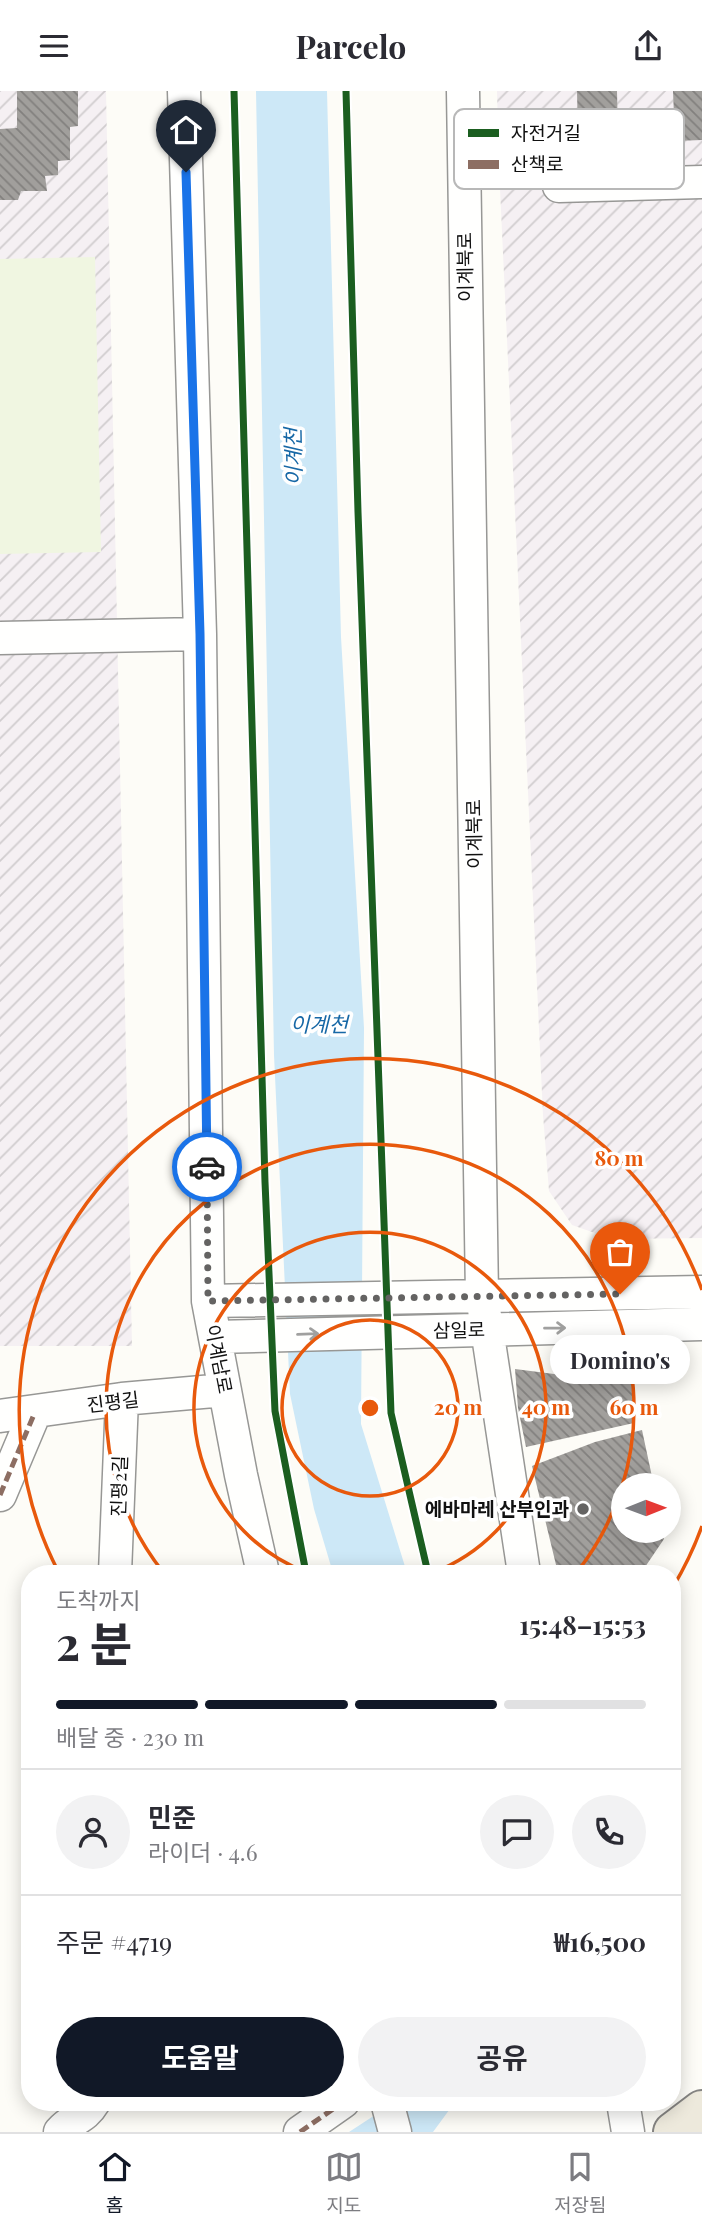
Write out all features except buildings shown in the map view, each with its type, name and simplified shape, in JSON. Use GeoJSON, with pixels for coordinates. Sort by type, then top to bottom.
{"type":"FeatureCollection","features":[{"type":"Feature","properties":{"kind":"main road"},"geometry":{"type":"LineString","coordinates":[[673,2132],[702,2110]]}},
{"type":"Feature","properties":{"kind":"street","name":"이계남로"},"geometry":{"type":"LineString","coordinates":[[184,91],[200,634],[208,1301],[261,1565]]}},
{"type":"Feature","properties":{"kind":"street","name":"이계북로"},"geometry":{"type":"LineString","coordinates":[[463,91],[463,109]]}},
{"type":"Feature","properties":{"kind":"street"},"geometry":{"type":"LineString","coordinates":[[684,183],[702,182]]}},
{"type":"Feature","properties":{"kind":"street","name":"이계북로"},"geometry":{"type":"LineString","coordinates":[[465,189],[482,1296],[523,1565]]}},
{"type":"Feature","properties":{"kind":"street"},"geometry":{"type":"LineString","coordinates":[[0,638],[200,634]]}},
{"type":"Feature","properties":{"kind":"street","name":"삼일로"},"geometry":{"type":"LineString","coordinates":[[208,1301],[702,1292]]}},
{"type":"Feature","properties":{"kind":"street","name":"삼일로"},"geometry":{"type":"LineString","coordinates":[[215,1337],[702,1324]]}},
{"type":"Feature","properties":{"kind":"street","name":"진평길"},"geometry":{"type":"LineString","coordinates":[[0,1416],[122,1399],[225,1390]]}},
{"type":"Feature","properties":{"kind":"street","name":"진평2길"},"geometry":{"type":"LineString","coordinates":[[115,1565],[122,1399]]}},
{"type":"Feature","properties":{"kind":"street"},"geometry":{"type":"LineString","coordinates":[[0,1495],[35,1412]]}},
{"type":"Feature","properties":{"kind":"street"},"geometry":{"type":"LineString","coordinates":[[60,2132],[68,2123],[89,2111]]}},
{"type":"Feature","properties":{"kind":"street"},"geometry":{"type":"LineString","coordinates":[[300,2132],[330,2111]]}},
{"type":"Feature","properties":{"kind":"street"},"geometry":{"type":"LineString","coordinates":[[389,2111],[395,2132]]}},
{"type":"Feature","properties":{"kind":"street"},"geometry":{"type":"LineString","coordinates":[[624,2111],[628,2132]]}},
{"type":"Feature","properties":{"kind":"shaded area"},"geometry":{"type":"Polygon","coordinates":[[[0,91],[106,91],[132,1346],[0,1346],[0,91]]]}},
{"type":"Feature","properties":{"kind":"shaded area"},"geometry":{"type":"Polygon","coordinates":[[[497,91],[702,91],[702,1238],[612,1239],[572,1225],[549,1191],[543,1115],[500,189],[684,189],[684,109],[497,109],[497,91]]]}},
{"type":"Feature","properties":{"kind":"green space"},"geometry":{"type":"Polygon","coordinates":[[[95,257],[101,552],[0,554],[0,259],[95,257]]]}},
{"type":"Feature","properties":{"kind":"water","name":"이계천"},"geometry":{"type":"Polygon","coordinates":[[[256,91],[327,91],[341,637],[364,1028],[361,1424],[405,1565],[331,1565],[314,1509],[290,1394],[274,1055],[256,91]]]}},
{"type":"Feature","properties":{"kind":"water"},"geometry":{"type":"Polygon","coordinates":[[[381,2111],[448,2111],[433,2132],[349,2132],[381,2111]]]}},
{"type":"Feature","properties":{"kind":"marked path"},"geometry":{"type":"LineString","coordinates":[[0,1495],[35,1412]]}},
{"type":"Feature","properties":{"kind":"marked path"},"geometry":{"type":"LineString","coordinates":[[300,2132],[330,2111]]}},
{"type":"Feature","properties":{"kind":"cycle path"},"geometry":{"type":"LineString","coordinates":[[234,91],[265,1182],[275,1411],[304,1565]]}},
{"type":"Feature","properties":{"kind":"cycle path"},"geometry":{"type":"LineString","coordinates":[[346,91],[358,512],[391,1413],[426,1565]]}},
{"type":"Feature","properties":{"kind":"way so far"},"geometry":{"type":"LineString","coordinates":[[207,1167],[208,1301],[620,1294]]}},
{"type":"Feature","properties":{"kind":"place","name":"Domino's"},"geometry":{"type":"Point","coordinates":[620,1294]}},
{"type":"Feature","properties":{"kind":"place","name":"에바마레 산부인과"},"geometry":{"type":"Point","coordinates":[583,1509]}},
{"type":"Feature","properties":{"kind":"route"},"geometry":{"type":"LineString","coordinates":[[186,172],[200,634],[207,1167]]}}]}
